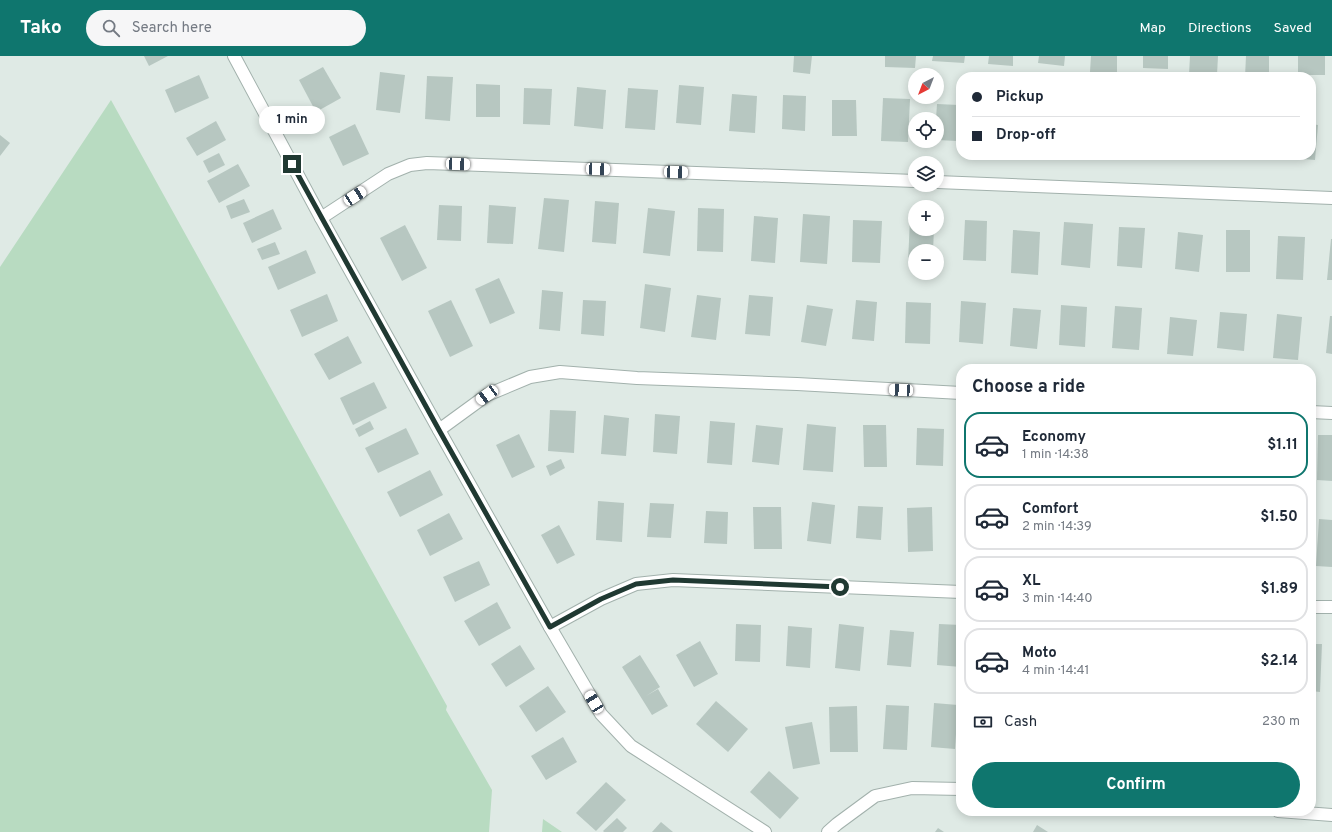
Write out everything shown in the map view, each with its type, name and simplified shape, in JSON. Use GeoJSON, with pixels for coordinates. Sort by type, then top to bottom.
{"type":"FeatureCollection","features":[{"type":"Feature","properties":{"kind":"street"},"geometry":{"type":"LineString","coordinates":[[234,56],[321,218],[439,430],[601,714],[630,746],[764,832]]}},
{"type":"Feature","properties":{"kind":"street"},"geometry":{"type":"LineString","coordinates":[[321,218],[388,174],[410,165],[427,163],[908,181]]}},
{"type":"Feature","properties":{"kind":"street"},"geometry":{"type":"LineString","coordinates":[[944,182],[1332,198]]}},
{"type":"Feature","properties":{"kind":"street"},"geometry":{"type":"LineString","coordinates":[[439,430],[487,395],[530,377],[560,372],[637,378],[797,384],[956,393]]}},
{"type":"Feature","properties":{"kind":"street"},"geometry":{"type":"LineString","coordinates":[[1316,412],[1332,413]]}},
{"type":"Feature","properties":{"kind":"street"},"geometry":{"type":"LineString","coordinates":[[550,627],[601,599],[636,584],[673,580],[956,592]]}},
{"type":"Feature","properties":{"kind":"street"},"geometry":{"type":"LineString","coordinates":[[1316,606],[1332,607]]}},
{"type":"Feature","properties":{"kind":"street"},"geometry":{"type":"LineString","coordinates":[[828,832],[875,796],[912,788],[956,790]]}},
{"type":"Feature","properties":{"kind":"street"},"geometry":{"type":"LineString","coordinates":[[1316,814],[1332,815]]}},
{"type":"Feature","properties":{"kind":"green space"},"geometry":{"type":"Polygon","coordinates":[[[111,100],[447,706],[446,710],[492,790],[489,832],[0,832],[0,267],[111,100]]]}},
{"type":"Feature","properties":{"kind":"green space"},"geometry":{"type":"Polygon","coordinates":[[[543,819],[562,832],[542,832],[543,819]]]}},
{"type":"Feature","properties":{"kind":"building"},"geometry":{"type":"Polygon","coordinates":[[[144,56],[168,56],[149,66],[144,56]]]}},
{"type":"Feature","properties":{"kind":"building"},"geometry":{"type":"Polygon","coordinates":[[[794,56],[812,56],[810,74],[793,72],[794,56]]]}},
{"type":"Feature","properties":{"kind":"building"},"geometry":{"type":"Polygon","coordinates":[[[885,56],[916,56],[915,68],[885,67],[885,56]]]}},
{"type":"Feature","properties":{"kind":"building"},"geometry":{"type":"Polygon","coordinates":[[[933,56],[965,56],[964,63],[932,61],[933,56]]]}},
{"type":"Feature","properties":{"kind":"building"},"geometry":{"type":"Polygon","coordinates":[[[989,56],[1013,56],[1013,66],[988,64],[989,56]]]}},
{"type":"Feature","properties":{"kind":"building"},"geometry":{"type":"Polygon","coordinates":[[[1039,56],[1065,56],[1064,66],[1038,63],[1039,56]]]}},
{"type":"Feature","properties":{"kind":"building"},"geometry":{"type":"Polygon","coordinates":[[[1091,56],[1117,56],[1117,72],[1090,72],[1091,56]]]}},
{"type":"Feature","properties":{"kind":"building"},"geometry":{"type":"Polygon","coordinates":[[[1143,56],[1168,56],[1168,69],[1143,68],[1143,56]]]}},
{"type":"Feature","properties":{"kind":"building"},"geometry":{"type":"Polygon","coordinates":[[[1190,56],[1218,56],[1217,72],[1189,72],[1190,56]]]}},
{"type":"Feature","properties":{"kind":"building"},"geometry":{"type":"Polygon","coordinates":[[[1246,56],[1269,56],[1269,72],[1245,72],[1246,56]]]}},
{"type":"Feature","properties":{"kind":"building"},"geometry":{"type":"Polygon","coordinates":[[[1298,56],[1325,56],[1325,75],[1316,75],[1316,72],[1298,72],[1298,56]]]}},
{"type":"Feature","properties":{"kind":"building"},"geometry":{"type":"Polygon","coordinates":[[[323,67],[341,98],[316,112],[299,80],[323,67]]]}},
{"type":"Feature","properties":{"kind":"building"},"geometry":{"type":"Polygon","coordinates":[[[380,72],[405,75],[400,113],[376,110],[380,72]]]}},
{"type":"Feature","properties":{"kind":"building"},"geometry":{"type":"Polygon","coordinates":[[[199,75],[209,98],[175,113],[165,90],[199,75]]]}},
{"type":"Feature","properties":{"kind":"building"},"geometry":{"type":"Polygon","coordinates":[[[427,76],[453,77],[450,121],[425,119],[427,76]]]}},
{"type":"Feature","properties":{"kind":"building"},"geometry":{"type":"Polygon","coordinates":[[[476,84],[500,85],[500,117],[476,117],[476,84]]]}},
{"type":"Feature","properties":{"kind":"building"},"geometry":{"type":"Polygon","coordinates":[[[679,85],[704,87],[701,125],[676,123],[679,85]]]}},
{"type":"Feature","properties":{"kind":"building"},"geometry":{"type":"Polygon","coordinates":[[[577,87],[606,90],[603,129],[574,126],[577,87]]]}},
{"type":"Feature","properties":{"kind":"building"},"geometry":{"type":"Polygon","coordinates":[[[524,88],[552,89],[550,125],[523,124],[524,88]]]}},
{"type":"Feature","properties":{"kind":"building"},"geometry":{"type":"Polygon","coordinates":[[[628,88],[658,90],[655,130],[625,128],[628,88]]]}},
{"type":"Feature","properties":{"kind":"building"},"geometry":{"type":"Polygon","coordinates":[[[732,94],[757,96],[755,133],[729,131],[732,94]]]}},
{"type":"Feature","properties":{"kind":"building"},"geometry":{"type":"Polygon","coordinates":[[[783,95],[806,96],[805,131],[782,129],[783,95]]]}},
{"type":"Feature","properties":{"kind":"building"},"geometry":{"type":"Polygon","coordinates":[[[883,98],[908,99],[908,104],[910,104],[909,112],[908,112],[908,142],[881,141],[883,98]]]}},
{"type":"Feature","properties":{"kind":"building"},"geometry":{"type":"Polygon","coordinates":[[[832,100],[856,100],[857,136],[832,136],[832,100]]]}},
{"type":"Feature","properties":{"kind":"building"},"geometry":{"type":"Polygon","coordinates":[[[937,104],[956,105],[956,141],[944,140],[944,112],[936,112],[937,104]]]}},
{"type":"Feature","properties":{"kind":"building"},"geometry":{"type":"Polygon","coordinates":[[[216,121],[226,140],[197,156],[186,138],[216,121]]]}},
{"type":"Feature","properties":{"kind":"building"},"geometry":{"type":"Polygon","coordinates":[[[355,124],[369,154],[343,166],[329,137],[355,124]]]}},
{"type":"Feature","properties":{"kind":"building"},"geometry":{"type":"Polygon","coordinates":[[[1316,125],[1318,125],[1316,148],[1316,125]]]}},
{"type":"Feature","properties":{"kind":"building"},"geometry":{"type":"Polygon","coordinates":[[[0,135],[10,143],[0,156],[0,135]]]}},
{"type":"Feature","properties":{"kind":"building"},"geometry":{"type":"Polygon","coordinates":[[[219,153],[225,165],[209,173],[203,161],[219,153]]]}},
{"type":"Feature","properties":{"kind":"building"},"geometry":{"type":"Polygon","coordinates":[[[238,164],[250,186],[219,203],[207,181],[238,164]]]}},
{"type":"Feature","properties":{"kind":"building"},"geometry":{"type":"Polygon","coordinates":[[[544,198],[569,200],[564,252],[538,249],[544,198]]]}},
{"type":"Feature","properties":{"kind":"building"},"geometry":{"type":"Polygon","coordinates":[[[244,199],[250,212],[231,219],[226,206],[244,199]]]}},
{"type":"Feature","properties":{"kind":"building"},"geometry":{"type":"Polygon","coordinates":[[[595,201],[619,203],[616,244],[592,242],[595,201]]]}},
{"type":"Feature","properties":{"kind":"building"},"geometry":{"type":"Polygon","coordinates":[[[439,205],[462,206],[461,241],[437,240],[439,205]]]}},
{"type":"Feature","properties":{"kind":"building"},"geometry":{"type":"Polygon","coordinates":[[[489,205],[516,207],[513,244],[487,243],[489,205]]]}},
{"type":"Feature","properties":{"kind":"building"},"geometry":{"type":"Polygon","coordinates":[[[648,208],[675,211],[670,256],[643,253],[648,208]]]}},
{"type":"Feature","properties":{"kind":"building"},"geometry":{"type":"Polygon","coordinates":[[[698,208],[724,209],[723,252],[697,251],[698,208]]]}},
{"type":"Feature","properties":{"kind":"building"},"geometry":{"type":"Polygon","coordinates":[[[273,209],[282,229],[252,243],[243,223],[273,209]]]}},
{"type":"Feature","properties":{"kind":"building"},"geometry":{"type":"Polygon","coordinates":[[[803,214],[830,216],[827,264],[800,262],[803,214]]]}},
{"type":"Feature","properties":{"kind":"building"},"geometry":{"type":"Polygon","coordinates":[[[754,216],[778,218],[775,263],[751,261],[754,216]]]}},
{"type":"Feature","properties":{"kind":"building"},"geometry":{"type":"Polygon","coordinates":[[[853,220],[882,221],[880,263],[852,262],[853,220]]]}},
{"type":"Feature","properties":{"kind":"building"},"geometry":{"type":"Polygon","coordinates":[[[965,220],[987,221],[986,261],[963,260],[965,220]]]}},
{"type":"Feature","properties":{"kind":"building"},"geometry":{"type":"Polygon","coordinates":[[[1064,222],[1093,224],[1090,268],[1061,265],[1064,222]]]}},
{"type":"Feature","properties":{"kind":"building"},"geometry":{"type":"Polygon","coordinates":[[[405,225],[427,268],[402,281],[380,238],[405,225]]]}},
{"type":"Feature","properties":{"kind":"building"},"geometry":{"type":"Polygon","coordinates":[[[1119,227],[1145,228],[1142,268],[1117,266],[1119,227]]]}},
{"type":"Feature","properties":{"kind":"building"},"geometry":{"type":"Polygon","coordinates":[[[1013,230],[1040,232],[1038,275],[1011,273],[1013,230]]]}},
{"type":"Feature","properties":{"kind":"building"},"geometry":{"type":"Polygon","coordinates":[[[1226,230],[1250,230],[1250,272],[1226,272],[1226,230]]]}},
{"type":"Feature","properties":{"kind":"building"},"geometry":{"type":"Polygon","coordinates":[[[1178,232],[1203,235],[1199,272],[1175,269],[1178,232]]]}},
{"type":"Feature","properties":{"kind":"building"},"geometry":{"type":"Polygon","coordinates":[[[909,236],[934,236],[933,244],[909,244],[909,236]]]}},
{"type":"Feature","properties":{"kind":"building"},"geometry":{"type":"Polygon","coordinates":[[[1278,236],[1305,237],[1303,280],[1276,279],[1278,236]]]}},
{"type":"Feature","properties":{"kind":"building"},"geometry":{"type":"Polygon","coordinates":[[[1331,239],[1332,280],[1327,280],[1331,239]]]}},
{"type":"Feature","properties":{"kind":"building"},"geometry":{"type":"Polygon","coordinates":[[[275,242],[280,254],[262,260],[257,249],[275,242]]]}},
{"type":"Feature","properties":{"kind":"building"},"geometry":{"type":"Polygon","coordinates":[[[306,250],[316,273],[278,290],[268,267],[306,250]]]}},
{"type":"Feature","properties":{"kind":"building"},"geometry":{"type":"Polygon","coordinates":[[[499,278],[515,313],[490,324],[475,289],[499,278]]]}},
{"type":"Feature","properties":{"kind":"building"},"geometry":{"type":"Polygon","coordinates":[[[645,284],[671,288],[665,332],[640,328],[645,284]]]}},
{"type":"Feature","properties":{"kind":"building"},"geometry":{"type":"Polygon","coordinates":[[[542,290],[563,292],[560,331],[539,329],[542,290]]]}},
{"type":"Feature","properties":{"kind":"building"},"geometry":{"type":"Polygon","coordinates":[[[327,294],[338,321],[302,337],[290,310],[327,294]]]}},
{"type":"Feature","properties":{"kind":"building"},"geometry":{"type":"Polygon","coordinates":[[[697,295],[721,298],[716,340],[691,337],[697,295]]]}},
{"type":"Feature","properties":{"kind":"building"},"geometry":{"type":"Polygon","coordinates":[[[749,295],[773,297],[770,336],[745,334],[749,295]]]}},
{"type":"Feature","properties":{"kind":"building"},"geometry":{"type":"Polygon","coordinates":[[[451,300],[473,346],[450,357],[428,311],[451,300]]]}},
{"type":"Feature","properties":{"kind":"building"},"geometry":{"type":"Polygon","coordinates":[[[583,300],[606,301],[604,336],[581,334],[583,300]]]}},
{"type":"Feature","properties":{"kind":"building"},"geometry":{"type":"Polygon","coordinates":[[[856,300],[877,302],[874,341],[852,339],[856,300]]]}},
{"type":"Feature","properties":{"kind":"building"},"geometry":{"type":"Polygon","coordinates":[[[961,301],[986,303],[983,344],[959,342],[961,301]]]}},
{"type":"Feature","properties":{"kind":"building"},"geometry":{"type":"Polygon","coordinates":[[[906,302],[931,303],[930,344],[905,343],[906,302]]]}},
{"type":"Feature","properties":{"kind":"building"},"geometry":{"type":"Polygon","coordinates":[[[807,305],[833,309],[826,346],[801,342],[807,305]]]}},
{"type":"Feature","properties":{"kind":"building"},"geometry":{"type":"Polygon","coordinates":[[[1061,305],[1087,307],[1085,347],[1059,345],[1061,305]]]}},
{"type":"Feature","properties":{"kind":"building"},"geometry":{"type":"Polygon","coordinates":[[[1115,306],[1142,308],[1139,350],[1112,348],[1115,306]]]}},
{"type":"Feature","properties":{"kind":"building"},"geometry":{"type":"Polygon","coordinates":[[[1013,308],[1041,310],[1037,349],[1010,346],[1013,308]]]}},
{"type":"Feature","properties":{"kind":"building"},"geometry":{"type":"Polygon","coordinates":[[[1220,312],[1247,314],[1244,351],[1217,348],[1220,312]]]}},
{"type":"Feature","properties":{"kind":"building"},"geometry":{"type":"Polygon","coordinates":[[[1277,314],[1302,317],[1298,360],[1273,358],[1277,314]]]}},
{"type":"Feature","properties":{"kind":"building"},"geometry":{"type":"Polygon","coordinates":[[[1330,316],[1332,316],[1332,354],[1326,353],[1330,316]]]}},
{"type":"Feature","properties":{"kind":"building"},"geometry":{"type":"Polygon","coordinates":[[[1170,317],[1197,320],[1193,356],[1167,354],[1170,317]]]}},
{"type":"Feature","properties":{"kind":"building"},"geometry":{"type":"Polygon","coordinates":[[[348,336],[362,363],[329,380],[314,354],[348,336]]]}},
{"type":"Feature","properties":{"kind":"building"},"geometry":{"type":"Polygon","coordinates":[[[374,382],[387,408],[353,425],[340,398],[374,382]]]}},
{"type":"Feature","properties":{"kind":"building"},"geometry":{"type":"Polygon","coordinates":[[[550,410],[576,411],[574,453],[548,451],[550,410]]]}},
{"type":"Feature","properties":{"kind":"building"},"geometry":{"type":"Polygon","coordinates":[[[655,414],[680,416],[677,454],[653,452],[655,414]]]}},
{"type":"Feature","properties":{"kind":"building"},"geometry":{"type":"Polygon","coordinates":[[[604,415],[629,418],[626,456],[601,454],[604,415]]]}},
{"type":"Feature","properties":{"kind":"building"},"geometry":{"type":"Polygon","coordinates":[[[370,421],[374,429],[359,437],[355,429],[370,421]]]}},
{"type":"Feature","properties":{"kind":"building"},"geometry":{"type":"Polygon","coordinates":[[[710,421],[735,423],[732,465],[707,463],[710,421]]]}},
{"type":"Feature","properties":{"kind":"building"},"geometry":{"type":"Polygon","coordinates":[[[807,424],[836,427],[833,472],[803,470],[807,424]]]}},
{"type":"Feature","properties":{"kind":"building"},"geometry":{"type":"Polygon","coordinates":[[[756,425],[783,428],[779,465],[752,462],[756,425]]]}},
{"type":"Feature","properties":{"kind":"building"},"geometry":{"type":"Polygon","coordinates":[[[863,425],[886,425],[887,467],[864,467],[863,425]]]}},
{"type":"Feature","properties":{"kind":"building"},"geometry":{"type":"Polygon","coordinates":[[[406,428],[419,454],[378,473],[365,448],[406,428]]]}},
{"type":"Feature","properties":{"kind":"building"},"geometry":{"type":"Polygon","coordinates":[[[917,428],[944,429],[943,466],[916,465],[917,428]]]}},
{"type":"Feature","properties":{"kind":"building"},"geometry":{"type":"Polygon","coordinates":[[[519,434],[535,467],[512,478],[496,445],[519,434]]]}},
{"type":"Feature","properties":{"kind":"building"},"geometry":{"type":"Polygon","coordinates":[[[1318,435],[1332,435],[1332,481],[1317,480],[1318,435]]]}},
{"type":"Feature","properties":{"kind":"building"},"geometry":{"type":"Polygon","coordinates":[[[561,459],[565,468],[550,476],[546,466],[561,459]]]}},
{"type":"Feature","properties":{"kind":"building"},"geometry":{"type":"Polygon","coordinates":[[[430,470],[443,495],[400,517],[387,492],[430,470]]]}},
{"type":"Feature","properties":{"kind":"building"},"geometry":{"type":"Polygon","coordinates":[[[598,501],[624,503],[622,542],[596,540],[598,501]]]}},
{"type":"Feature","properties":{"kind":"building"},"geometry":{"type":"Polygon","coordinates":[[[812,502],[835,505],[831,544],[807,541],[812,502]]]}},
{"type":"Feature","properties":{"kind":"building"},"geometry":{"type":"Polygon","coordinates":[[[650,503],[674,504],[671,538],[647,537],[650,503]]]}},
{"type":"Feature","properties":{"kind":"building"},"geometry":{"type":"Polygon","coordinates":[[[858,506],[883,507],[881,540],[856,538],[858,506]]]}},
{"type":"Feature","properties":{"kind":"building"},"geometry":{"type":"Polygon","coordinates":[[[753,507],[781,507],[782,549],[754,549],[753,507]]]}},
{"type":"Feature","properties":{"kind":"building"},"geometry":{"type":"Polygon","coordinates":[[[932,507],[933,551],[908,552],[907,508],[932,507]]]}},
{"type":"Feature","properties":{"kind":"building"},"geometry":{"type":"Polygon","coordinates":[[[706,511],[728,512],[727,544],[704,543],[706,511]]]}},
{"type":"Feature","properties":{"kind":"building"},"geometry":{"type":"Polygon","coordinates":[[[449,513],[463,539],[430,556],[417,530],[449,513]]]}},
{"type":"Feature","properties":{"kind":"building"},"geometry":{"type":"Polygon","coordinates":[[[1319,519],[1332,520],[1332,567],[1316,566],[1319,519]]]}},
{"type":"Feature","properties":{"kind":"building"},"geometry":{"type":"Polygon","coordinates":[[[559,525],[575,555],[557,564],[541,535],[559,525]]]}},
{"type":"Feature","properties":{"kind":"building"},"geometry":{"type":"Polygon","coordinates":[[[479,561],[490,585],[455,602],[443,577],[479,561]]]}},
{"type":"Feature","properties":{"kind":"building"},"geometry":{"type":"Polygon","coordinates":[[[497,602],[511,628],[479,646],[464,621],[497,602]]]}},
{"type":"Feature","properties":{"kind":"building"},"geometry":{"type":"Polygon","coordinates":[[[736,624],[761,625],[760,662],[735,661],[736,624]]]}},
{"type":"Feature","properties":{"kind":"building"},"geometry":{"type":"Polygon","coordinates":[[[839,624],[864,627],[860,671],[835,668],[839,624]]]}},
{"type":"Feature","properties":{"kind":"building"},"geometry":{"type":"Polygon","coordinates":[[[939,624],[956,625],[956,667],[937,665],[939,624]]]}},
{"type":"Feature","properties":{"kind":"building"},"geometry":{"type":"Polygon","coordinates":[[[788,626],[812,628],[810,668],[786,666],[788,626]]]}},
{"type":"Feature","properties":{"kind":"building"},"geometry":{"type":"Polygon","coordinates":[[[890,630],[914,632],[911,667],[887,665],[890,630]]]}},
{"type":"Feature","properties":{"kind":"building"},"geometry":{"type":"Polygon","coordinates":[[[700,641],[718,674],[694,687],[676,655],[700,641]]]}},
{"type":"Feature","properties":{"kind":"building"},"geometry":{"type":"Polygon","coordinates":[[[1316,644],[1322,644],[1320,692],[1316,692],[1316,644]]]}},
{"type":"Feature","properties":{"kind":"building"},"geometry":{"type":"Polygon","coordinates":[[[520,645],[535,669],[506,687],[491,664],[520,645]]]}},
{"type":"Feature","properties":{"kind":"building"},"geometry":{"type":"Polygon","coordinates":[[[640,655],[660,687],[646,696],[658,689],[668,706],[652,715],[622,667],[640,655]]]}},
{"type":"Feature","properties":{"kind":"building"},"geometry":{"type":"Polygon","coordinates":[[[548,686],[566,712],[536,732],[519,706],[548,686]]]}},
{"type":"Feature","properties":{"kind":"building"},"geometry":{"type":"Polygon","coordinates":[[[716,701],[748,729],[728,752],[696,724],[716,701]]]}},
{"type":"Feature","properties":{"kind":"building"},"geometry":{"type":"Polygon","coordinates":[[[934,703],[956,705],[955,749],[931,747],[934,703]]]}},
{"type":"Feature","properties":{"kind":"building"},"geometry":{"type":"Polygon","coordinates":[[[886,705],[909,706],[907,750],[883,749],[886,705]]]}},
{"type":"Feature","properties":{"kind":"building"},"geometry":{"type":"Polygon","coordinates":[[[857,706],[858,752],[830,752],[829,707],[857,706]]]}},
{"type":"Feature","properties":{"kind":"building"},"geometry":{"type":"Polygon","coordinates":[[[812,722],[820,764],[793,769],[785,727],[812,722]]]}},
{"type":"Feature","properties":{"kind":"building"},"geometry":{"type":"Polygon","coordinates":[[[563,737],[577,762],[546,780],[531,756],[563,737]]]}},
{"type":"Feature","properties":{"kind":"building"},"geometry":{"type":"Polygon","coordinates":[[[769,771],[799,798],[780,819],[750,792],[769,771]]]}},
{"type":"Feature","properties":{"kind":"building"},"geometry":{"type":"Polygon","coordinates":[[[606,782],[626,800],[596,831],[576,813],[606,782]]]}},
{"type":"Feature","properties":{"kind":"building"},"geometry":{"type":"Polygon","coordinates":[[[617,818],[627,828],[623,832],[603,831],[617,818]]]}},
{"type":"Feature","properties":{"kind":"building"},"geometry":{"type":"Polygon","coordinates":[[[661,822],[673,832],[652,832],[661,822]]]}},
{"type":"Feature","properties":{"kind":"building"},"geometry":{"type":"Polygon","coordinates":[[[1037,825],[1048,832],[1033,832],[1037,825]]]}},
{"type":"Feature","properties":{"kind":"building"},"geometry":{"type":"Polygon","coordinates":[[[938,828],[944,832],[935,832],[938,828]]]}},
{"type":"Feature","properties":{"kind":"route"},"geometry":{"type":"LineString","coordinates":[[292,164],[550,627],[601,599],[636,584],[673,580],[840,587]]}}]}
